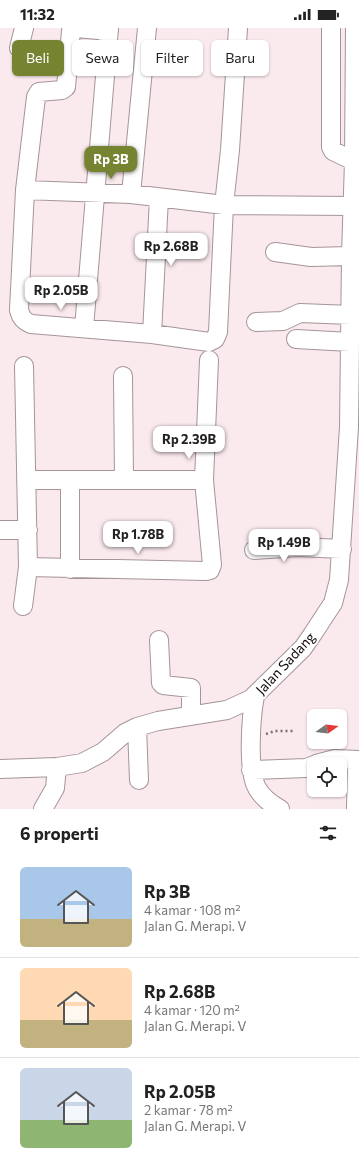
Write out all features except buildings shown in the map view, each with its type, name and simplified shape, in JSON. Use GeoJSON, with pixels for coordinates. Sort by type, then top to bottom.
{"type":"FeatureCollection","features":[{"type":"Feature","properties":{"kind":"street"},"geometry":{"type":"LineString","coordinates":[[21,40],[24,28]]}},
{"type":"Feature","properties":{"kind":"street"},"geometry":{"type":"LineString","coordinates":[[84,328],[109,29],[75,28],[71,31],[66,87],[62,90],[39,92],[36,95],[25,190],[18,310],[23,320],[31,324],[152,334],[209,342],[215,339],[218,332],[224,204],[230,150],[238,28]]}},
{"type":"Feature","properties":{"kind":"street"},"geometry":{"type":"LineString","coordinates":[[131,194],[147,28]]}},
{"type":"Feature","properties":{"kind":"street"},"geometry":{"type":"LineString","coordinates":[[331,28],[330,145],[334,151],[354,161]]}},
{"type":"Feature","properties":{"kind":"street","name":"Jalan Sadang"},"geometry":{"type":"LineString","coordinates":[[0,769],[57,767],[82,763],[95,757],[125,733],[137,726],[158,720],[227,710],[255,696],[303,648],[333,603],[337,591],[354,427],[350,342],[355,28]]}},
{"type":"Feature","properties":{"kind":"street"},"geometry":{"type":"LineString","coordinates":[[25,190],[131,194],[224,204],[353,206]]}},
{"type":"Feature","properties":{"kind":"street"},"geometry":{"type":"LineString","coordinates":[[152,334],[159,198]]}},
{"type":"Feature","properties":{"kind":"street"},"geometry":{"type":"LineString","coordinates":[[275,252],[311,257],[351,256]]}},
{"type":"Feature","properties":{"kind":"street"},"geometry":{"type":"LineString","coordinates":[[256,322],[283,321],[300,313],[351,315]]}},
{"type":"Feature","properties":{"kind":"street"},"geometry":{"type":"LineString","coordinates":[[296,339],[350,342]]}},
{"type":"Feature","properties":{"kind":"street"},"geometry":{"type":"LineString","coordinates":[[28,567],[70,569],[210,570],[212,565],[204,480],[209,360]]}},
{"type":"Feature","properties":{"kind":"street"},"geometry":{"type":"LineString","coordinates":[[23,606],[28,567],[24,366]]}},
{"type":"Feature","properties":{"kind":"street"},"geometry":{"type":"LineString","coordinates":[[123,376],[124,480]]}},
{"type":"Feature","properties":{"kind":"street"},"geometry":{"type":"LineString","coordinates":[[26,480],[204,480]]}},
{"type":"Feature","properties":{"kind":"street"},"geometry":{"type":"LineString","coordinates":[[70,480],[70,569]]}},
{"type":"Feature","properties":{"kind":"street"},"geometry":{"type":"LineString","coordinates":[[0,530],[28,530]]}},
{"type":"Feature","properties":{"kind":"street"},"geometry":{"type":"LineString","coordinates":[[254,550],[298,547],[342,549]]}},
{"type":"Feature","properties":{"kind":"street"},"geometry":{"type":"LineString","coordinates":[[159,640],[161,683],[163,685],[191,688],[190,716]]}},
{"type":"Feature","properties":{"kind":"street"},"geometry":{"type":"LineString","coordinates":[[255,696],[251,770],[257,788],[267,800],[280,809]]}},
{"type":"Feature","properties":{"kind":"street"},"geometry":{"type":"LineString","coordinates":[[137,726],[139,780]]}},
{"type":"Feature","properties":{"kind":"street"},"geometry":{"type":"LineString","coordinates":[[347,760],[358,760],[356,809]]}},
{"type":"Feature","properties":{"kind":"street"},"geometry":{"type":"LineString","coordinates":[[43,809],[55,788],[57,767]]}},
{"type":"Feature","properties":{"kind":"street"},"geometry":{"type":"LineString","coordinates":[[251,770],[307,768]]}},
{"type":"Feature","properties":{"kind":"path"},"geometry":{"type":"LineString","coordinates":[[252,738],[275,731],[293,731]]}}]}
